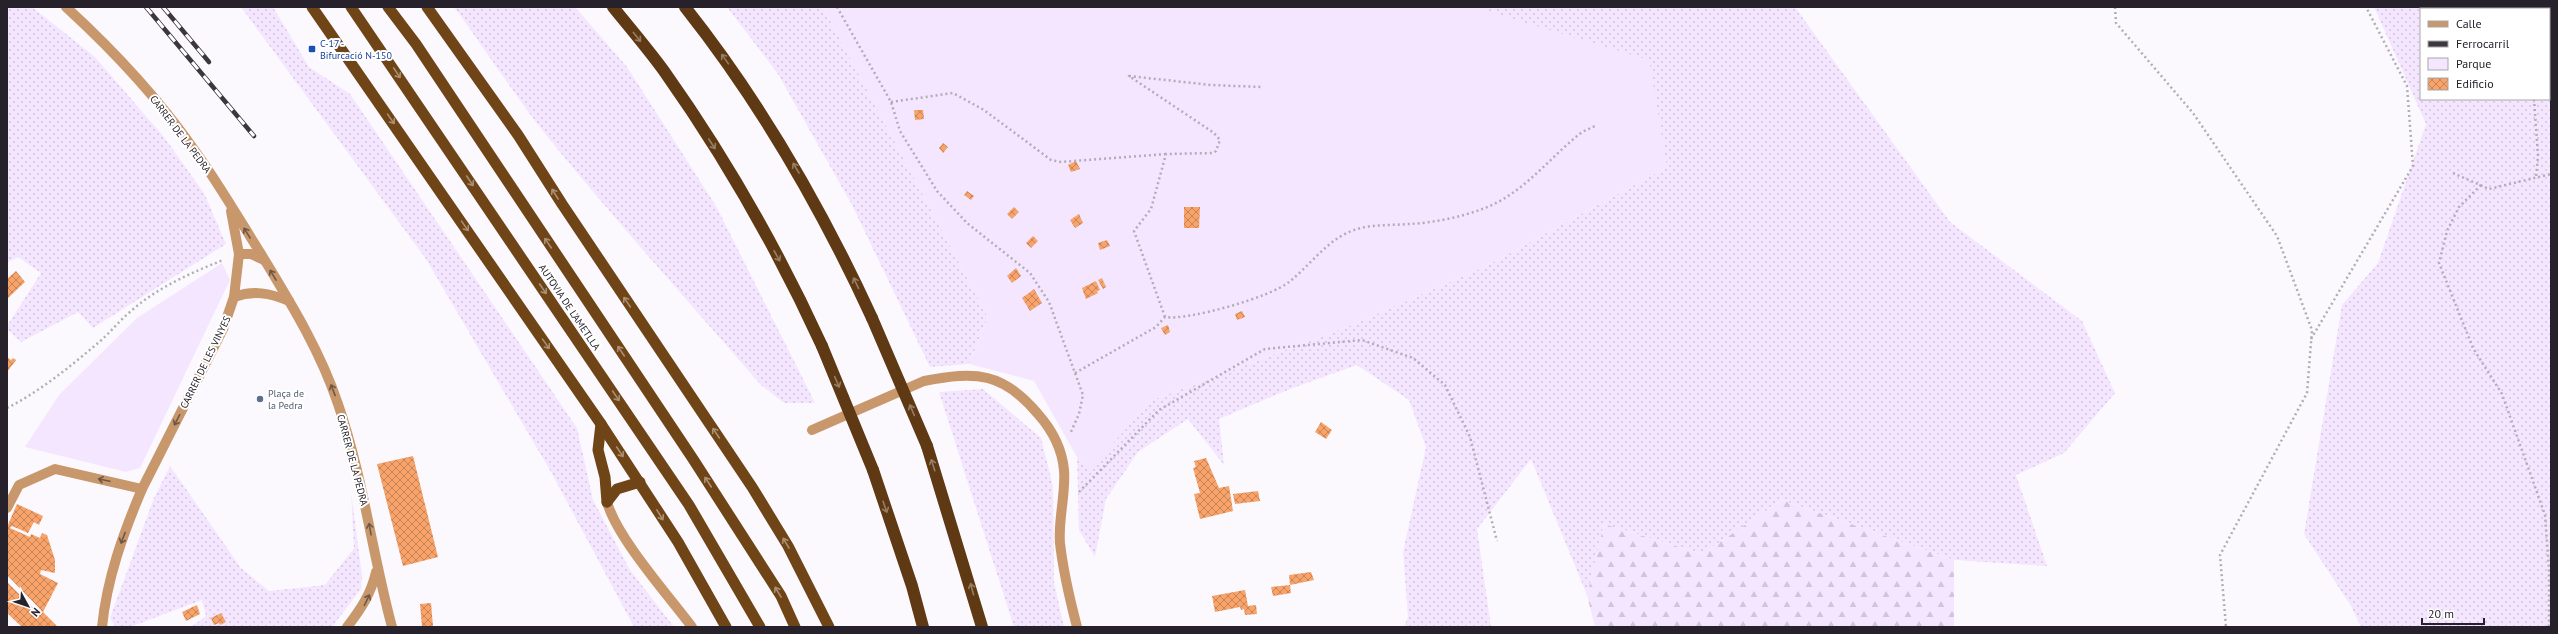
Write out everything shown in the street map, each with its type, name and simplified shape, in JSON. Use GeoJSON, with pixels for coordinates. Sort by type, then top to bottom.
{"type":"FeatureCollection","features":[{"type":"Feature","properties":{"kind":"highway"},"geometry":{"type":"LineString","coordinates":[[312,7],[640,482],[712,601],[726,627]]}},
{"type":"Feature","properties":{"kind":"highway","name":"AUTOVIA DE L'AMETLLA"},"geometry":{"type":"LineString","coordinates":[[350,7],[689,505],[760,627]]}},
{"type":"Feature","properties":{"kind":"highway","name":"AUTOVIA DE L'AMETLLA"},"geometry":{"type":"LineString","coordinates":[[388,7],[416,44],[693,459],[781,596],[795,627]]}},
{"type":"Feature","properties":{"kind":"highway"},"geometry":{"type":"LineString","coordinates":[[427,7],[518,135],[562,204],[752,487],[788,546],[830,627]]}},
{"type":"Feature","properties":{"kind":"highway"},"geometry":{"type":"LineString","coordinates":[[613,7],[663,70],[718,152],[793,283],[822,346],[873,470],[912,586],[923,627]]}},
{"type":"Feature","properties":{"kind":"highway"},"geometry":{"type":"LineString","coordinates":[[685,7],[711,39],[767,120],[803,179],[842,253],[872,318],[927,446],[982,627]]}},
{"type":"Feature","properties":{"kind":"highway"},"geometry":{"type":"LineString","coordinates":[[601,424],[598,450],[605,478],[607,502]]}},
{"type":"Feature","properties":{"kind":"highway"},"geometry":{"type":"LineString","coordinates":[[607,502],[617,489],[640,482]]}},
{"type":"Feature","properties":{"kind":"street","name":"CARRER DE LA PEDRA"},"geometry":{"type":"LineString","coordinates":[[66,7],[153,96],[194,150],[264,260],[318,351],[338,404],[355,461],[377,568],[392,627]]}},
{"type":"Feature","properties":{"kind":"street","name":"CARRER DE LES VINYES"},"geometry":{"type":"LineString","coordinates":[[102,627],[105,595],[114,562],[142,489],[223,329],[234,297],[239,254],[230,205]]}},
{"type":"Feature","properties":{"kind":"street"},"geometry":{"type":"LineString","coordinates":[[239,254],[251,254],[264,260]]}},
{"type":"Feature","properties":{"kind":"street"},"geometry":{"type":"LineString","coordinates":[[234,297],[246,293],[272,294],[289,301]]}},
{"type":"Feature","properties":{"kind":"street"},"geometry":{"type":"LineString","coordinates":[[812,430],[924,381],[969,375],[992,378],[1009,385],[1023,395],[1046,424],[1061,449],[1064,472],[1060,543],[1077,627]]}},
{"type":"Feature","properties":{"kind":"street"},"geometry":{"type":"LineString","coordinates":[[7,508],[20,484],[55,469],[142,489]]}},
{"type":"Feature","properties":{"kind":"street"},"geometry":{"type":"LineString","coordinates":[[607,502],[611,514],[622,532],[692,627]]}},
{"type":"Feature","properties":{"kind":"street"},"geometry":{"type":"LineString","coordinates":[[347,627],[364,605],[373,588],[377,568]]}},
{"type":"Feature","properties":{"kind":"path"},"geometry":{"type":"LineString","coordinates":[[837,7],[891,102],[900,131],[937,191],[967,223],[1030,273],[1049,302],[1083,396],[1075,424],[1061,449]]}},
{"type":"Feature","properties":{"kind":"path"},"geometry":{"type":"LineString","coordinates":[[2115,7],[2116,23],[2193,113],[2277,236],[2312,330],[2307,393],[2220,555],[2226,627]]}},
{"type":"Feature","properties":{"kind":"path"},"geometry":{"type":"LineString","coordinates":[[2311,339],[2413,166],[2407,86],[2366,7]]}},
{"type":"Feature","properties":{"kind":"path"},"geometry":{"type":"LineString","coordinates":[[891,102],[952,93],[984,110],[1051,160],[1061,162],[1166,154],[1212,153],[1216,151],[1220,140],[1214,133],[1129,76],[1211,85],[1262,87]]}},
{"type":"Feature","properties":{"kind":"path"},"geometry":{"type":"LineString","coordinates":[[2534,100],[2538,156],[2536,178]]}},
{"type":"Feature","properties":{"kind":"path"},"geometry":{"type":"LineString","coordinates":[[1165,317],[1175,319],[1224,307],[1276,290],[1288,283],[1332,242],[1344,234],[1362,227],[1410,224],[1485,208],[1522,187],[1576,137],[1588,128],[1595,126]]}},
{"type":"Feature","properties":{"kind":"path"},"geometry":{"type":"LineString","coordinates":[[1165,317],[1134,231],[1151,209],[1166,154]]}},
{"type":"Feature","properties":{"kind":"path"},"geometry":{"type":"LineString","coordinates":[[2454,173],[2489,189],[2551,174]]}},
{"type":"Feature","properties":{"kind":"path"},"geometry":{"type":"LineString","coordinates":[[2481,185],[2459,207],[2447,231],[2439,263],[2474,348],[2502,394],[2545,515],[2549,627]]}},
{"type":"Feature","properties":{"kind":"path"},"geometry":{"type":"LineString","coordinates":[[7,408],[24,400],[98,343],[131,310],[151,295],[185,275],[239,254]]}},
{"type":"Feature","properties":{"kind":"path"},"geometry":{"type":"LineString","coordinates":[[1074,373],[1156,327],[1165,317]]}},
{"type":"Feature","properties":{"kind":"path"},"geometry":{"type":"LineString","coordinates":[[1062,509],[1159,410],[1265,349],[1362,340],[1413,358],[1445,385],[1470,437],[1497,541]]}},
{"type":"Feature","properties":{"kind":"green space"},"geometry":{"type":"Polygon","coordinates":[[[7,7],[32,7],[95,57],[164,137],[204,193],[226,244],[93,328],[78,312],[21,342],[7,329],[7,326],[41,273],[18,257],[7,263],[7,7]]]}},
{"type":"Feature","properties":{"kind":"green space"},"geometry":{"type":"Polygon","coordinates":[[[241,7],[273,7],[309,67],[350,94],[577,428],[593,500],[630,570],[674,627],[634,627],[551,472],[426,259],[241,7]]]}},
{"type":"Feature","properties":{"kind":"green space"},"geometry":{"type":"Polygon","coordinates":[[[454,7],[575,7],[627,67],[716,206],[815,403],[784,403],[761,385],[625,230],[546,135],[454,7]]]}},
{"type":"Feature","properties":{"kind":"green space"},"geometry":{"type":"Polygon","coordinates":[[[727,7],[823,7],[988,317],[969,364],[930,367],[852,205],[778,74],[727,7]]]}},
{"type":"Feature","properties":{"kind":"green space"},"geometry":{"type":"Polygon","coordinates":[[[823,7],[1474,7],[1649,60],[1667,167],[1488,265],[1354,324],[1150,401],[1091,469],[1077,457],[1034,381],[969,364],[988,317],[823,7]]]}},
{"type":"Feature","properties":{"kind":"green space"},"geometry":{"type":"Polygon","coordinates":[[[1474,7],[1795,7],[1950,222],[2082,321],[2115,393],[2064,453],[2016,475],[2047,566],[1954,560],[1782,500],[1702,554],[1604,524],[1587,595],[1531,459],[1477,529],[1491,627],[1404,627],[1408,617],[1403,552],[1426,447],[1409,400],[1357,365],[1290,389],[1219,419],[1224,465],[1188,419],[1138,452],[1106,499],[1095,557],[1079,530],[1077,457],[1091,468],[1150,401],[1354,324],[1488,265],[1667,167],[1511,20],[1474,7]]]}},
{"type":"Feature","properties":{"kind":"green space"},"geometry":{"type":"Polygon","coordinates":[[[2374,7],[2551,7],[2551,627],[2361,627],[2351,606],[2304,534],[2342,305],[2378,263],[2426,124],[2374,7]]]}},
{"type":"Feature","properties":{"kind":"green space"},"geometry":{"type":"Polygon","coordinates":[[[222,263],[230,280],[140,468],[126,472],[25,447],[59,395],[137,318],[222,263]]]}},
{"type":"Feature","properties":{"kind":"green space"},"geometry":{"type":"Polygon","coordinates":[[[983,389],[1041,438],[1053,486],[1054,582],[1064,627],[1014,627],[939,392],[983,389]]]}},
{"type":"Feature","properties":{"kind":"green space"},"geometry":{"type":"Polygon","coordinates":[[[170,466],[241,568],[269,591],[325,585],[354,548],[351,492],[362,576],[361,589],[332,627],[191,627],[206,616],[202,600],[130,627],[115,627],[110,618],[154,498],[170,466]]]}},
{"type":"Feature","properties":{"kind":"green space"},"geometry":{"type":"Polygon","coordinates":[[[1782,500],[1954,560],[1954,627],[1595,627],[1587,595],[1604,524],[1702,554],[1782,500]]]}},
{"type":"Feature","properties":{"kind":"building"},"geometry":{"type":"Polygon","coordinates":[[[914,110],[923,110],[924,119],[915,120],[914,110]]]}},
{"type":"Feature","properties":{"kind":"building"},"geometry":{"type":"Polygon","coordinates":[[[943,143],[948,147],[943,153],[939,148],[943,143]]]}},
{"type":"Feature","properties":{"kind":"building"},"geometry":{"type":"Polygon","coordinates":[[[1076,161],[1080,169],[1071,172],[1068,165],[1076,161]]]}},
{"type":"Feature","properties":{"kind":"building"},"geometry":{"type":"Polygon","coordinates":[[[967,191],[974,196],[971,200],[964,195],[967,191]]]}},
{"type":"Feature","properties":{"kind":"building"},"geometry":{"type":"Polygon","coordinates":[[[1014,207],[1019,212],[1012,219],[1007,214],[1014,207]]]}},
{"type":"Feature","properties":{"kind":"building"},"geometry":{"type":"Polygon","coordinates":[[[1184,207],[1200,207],[1199,228],[1184,228],[1184,207]]]}},
{"type":"Feature","properties":{"kind":"building"},"geometry":{"type":"Polygon","coordinates":[[[1079,214],[1083,223],[1075,228],[1070,220],[1079,214]]]}},
{"type":"Feature","properties":{"kind":"building"},"geometry":{"type":"Polygon","coordinates":[[[1033,236],[1038,241],[1031,248],[1026,243],[1033,236]]]}},
{"type":"Feature","properties":{"kind":"building"},"geometry":{"type":"Polygon","coordinates":[[[1107,240],[1110,246],[1100,250],[1098,243],[1107,240]]]}},
{"type":"Feature","properties":{"kind":"building"},"geometry":{"type":"Polygon","coordinates":[[[1016,268],[1021,276],[1012,283],[1007,276],[1016,268]]]}},
{"type":"Feature","properties":{"kind":"building"},"geometry":{"type":"Polygon","coordinates":[[[16,271],[25,282],[7,299],[7,279],[16,271]]]}},
{"type":"Feature","properties":{"kind":"building"},"geometry":{"type":"Polygon","coordinates":[[[1102,278],[1106,287],[1103,289],[1098,280],[1102,278]]]}},
{"type":"Feature","properties":{"kind":"building"},"geometry":{"type":"Polygon","coordinates":[[[1096,281],[1100,290],[1097,291],[1098,293],[1086,299],[1082,288],[1096,281]]]}},
{"type":"Feature","properties":{"kind":"building"},"geometry":{"type":"Polygon","coordinates":[[[1034,289],[1042,303],[1030,311],[1022,298],[1034,289]]]}},
{"type":"Feature","properties":{"kind":"building"},"geometry":{"type":"Polygon","coordinates":[[[1242,311],[1245,317],[1237,320],[1235,314],[1242,311]]]}},
{"type":"Feature","properties":{"kind":"building"},"geometry":{"type":"Polygon","coordinates":[[[1168,325],[1170,332],[1165,335],[1161,328],[1168,325]]]}},
{"type":"Feature","properties":{"kind":"building"},"geometry":{"type":"Polygon","coordinates":[[[7,357],[11,360],[13,358],[16,360],[7,372],[7,357]]]}},
{"type":"Feature","properties":{"kind":"building"},"geometry":{"type":"Polygon","coordinates":[[[1321,422],[1332,430],[1326,439],[1315,432],[1321,422]]]}},
{"type":"Feature","properties":{"kind":"building"},"geometry":{"type":"Polygon","coordinates":[[[413,456],[438,557],[403,566],[377,464],[413,456]]]}},
{"type":"Feature","properties":{"kind":"building"},"geometry":{"type":"Polygon","coordinates":[[[1206,458],[1219,488],[1229,486],[1233,511],[1200,519],[1194,494],[1200,493],[1193,468],[1196,467],[1194,461],[1206,458]]]}},
{"type":"Feature","properties":{"kind":"building"},"geometry":{"type":"Polygon","coordinates":[[[1258,491],[1260,501],[1235,504],[1233,494],[1258,491]]]}},
{"type":"Feature","properties":{"kind":"building"},"geometry":{"type":"Polygon","coordinates":[[[17,504],[43,516],[39,525],[34,522],[28,533],[12,526],[10,528],[30,537],[31,534],[40,538],[42,533],[47,535],[55,560],[55,573],[41,570],[40,574],[58,583],[43,612],[58,627],[22,627],[8,614],[7,615],[7,582],[38,613],[41,610],[7,575],[7,527],[17,504]]]}},
{"type":"Feature","properties":{"kind":"building"},"geometry":{"type":"Polygon","coordinates":[[[1311,572],[1314,580],[1290,585],[1289,575],[1311,572]]]}},
{"type":"Feature","properties":{"kind":"building"},"geometry":{"type":"Polygon","coordinates":[[[1290,585],[1291,593],[1273,596],[1271,587],[1290,585]]]}},
{"type":"Feature","properties":{"kind":"building"},"geometry":{"type":"Polygon","coordinates":[[[1245,590],[1248,606],[1256,605],[1257,614],[1245,615],[1244,609],[1241,610],[1240,607],[1215,612],[1212,596],[1245,590]]]}},
{"type":"Feature","properties":{"kind":"building"},"geometry":{"type":"Polygon","coordinates":[[[431,603],[433,626],[422,627],[420,604],[431,603]]]}},
{"type":"Feature","properties":{"kind":"building"},"geometry":{"type":"Polygon","coordinates":[[[197,605],[200,614],[186,621],[182,612],[197,605]]]}},
{"type":"Feature","properties":{"kind":"building"},"geometry":{"type":"Polygon","coordinates":[[[221,613],[226,622],[220,625],[219,623],[214,625],[211,618],[221,613]]]}},
{"type":"Feature","properties":{"kind":"railway"},"geometry":{"type":"LineString","coordinates":[[146,7],[254,136]]}},
{"type":"Feature","properties":{"kind":"railway"},"geometry":{"type":"LineString","coordinates":[[163,7],[209,62]]}},
{"type":"Feature","properties":{"kind":"place","name":"C-17 - Bifurcació N-150"},"geometry":{"type":"Point","coordinates":[312,49]}},
{"type":"Feature","properties":{"kind":"place","name":"Plaça de la Pedra"},"geometry":{"type":"Point","coordinates":[260,399]}}]}
